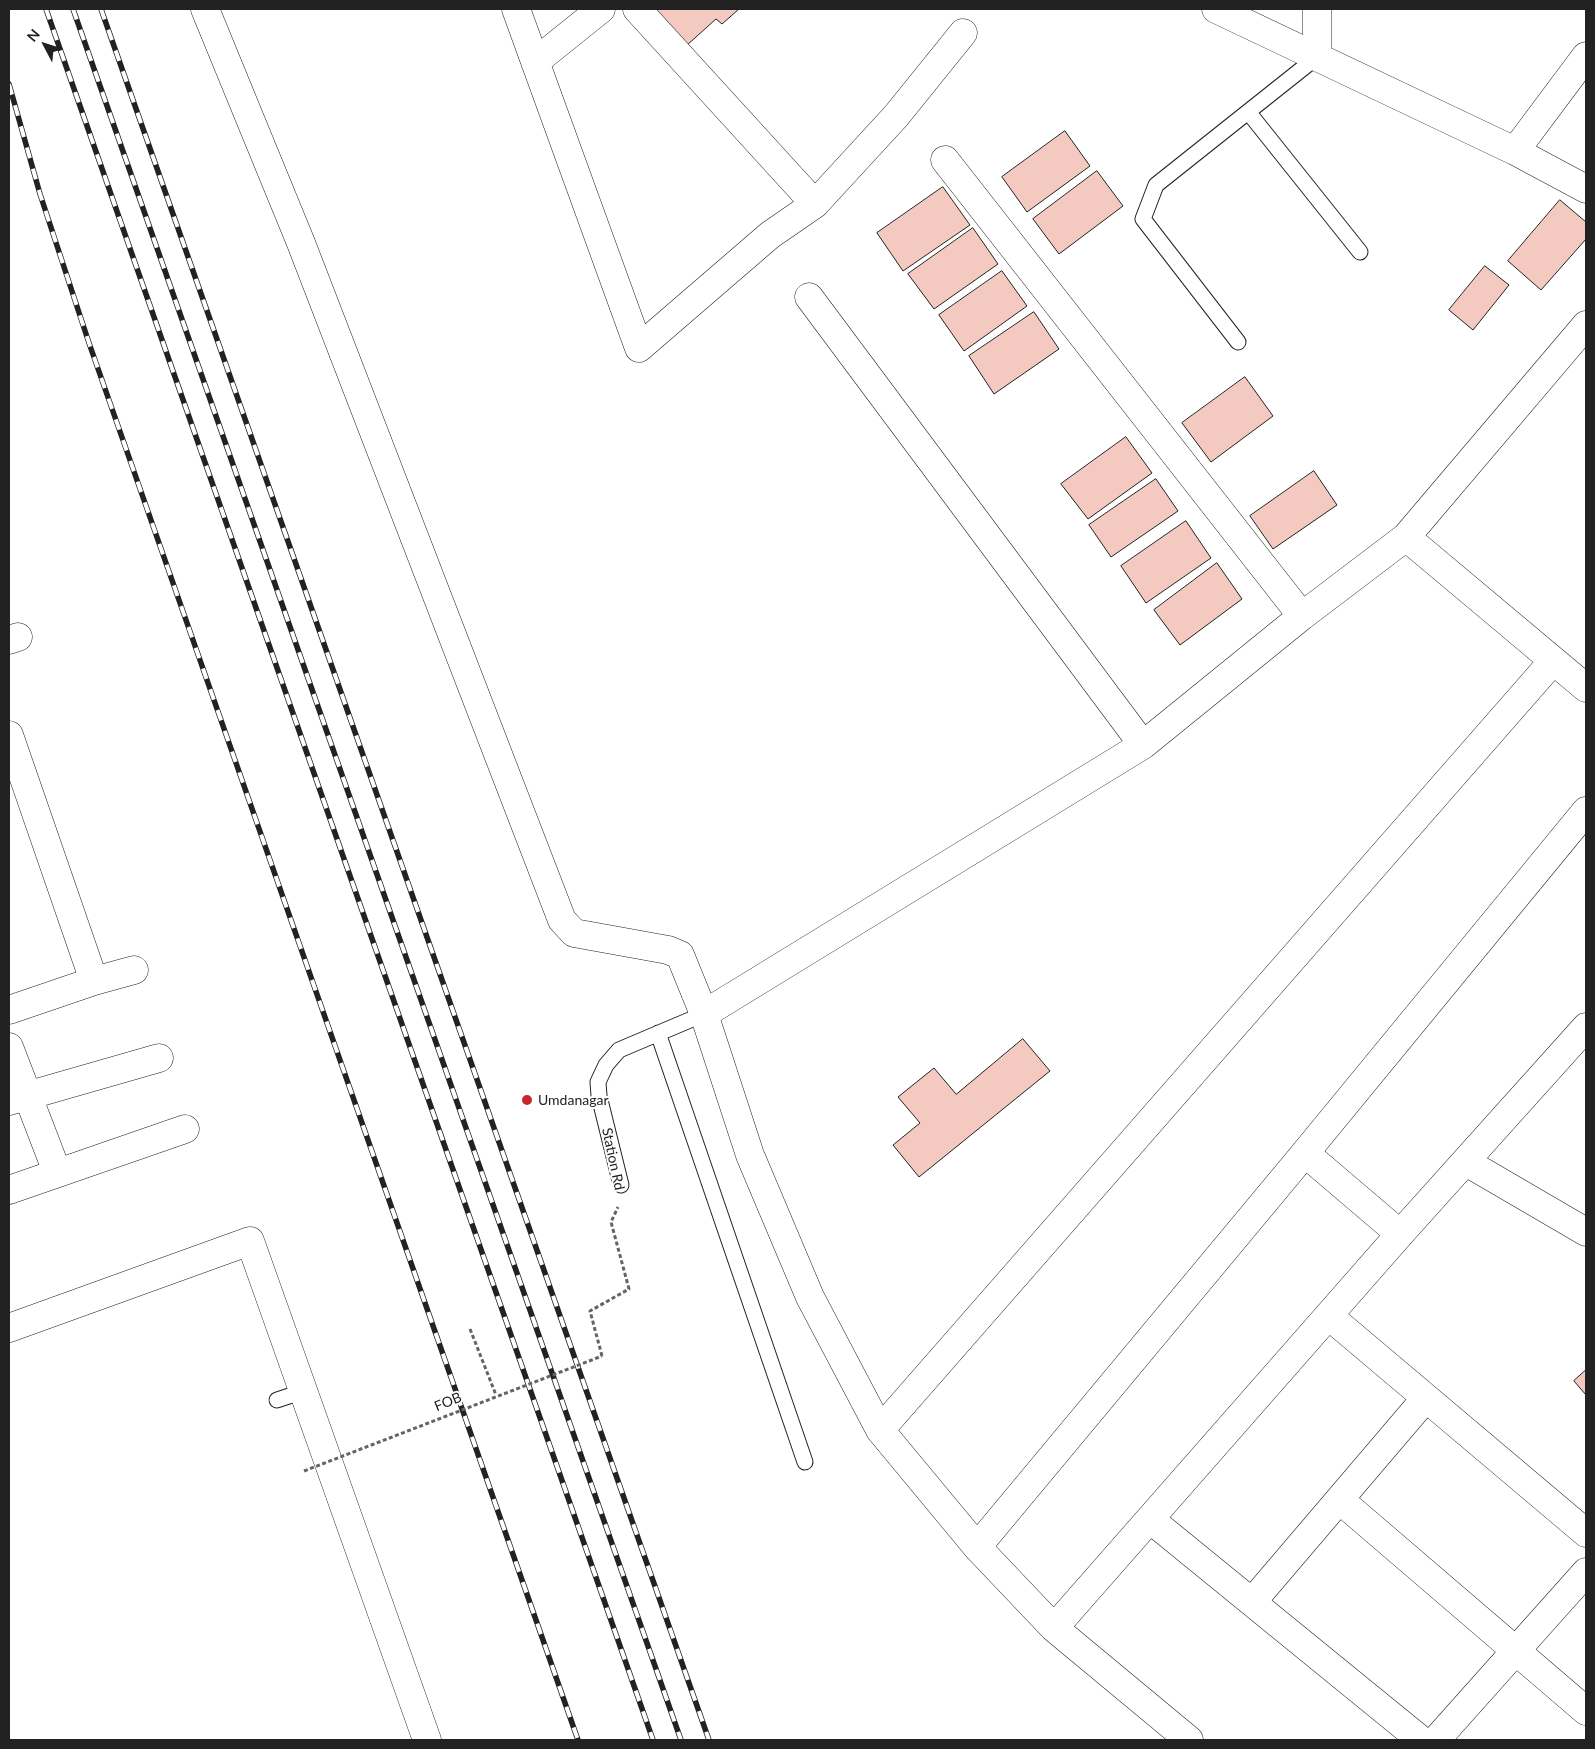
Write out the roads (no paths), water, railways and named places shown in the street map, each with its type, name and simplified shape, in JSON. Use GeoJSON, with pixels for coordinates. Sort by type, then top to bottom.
{"type":"FeatureCollection","features":[{"type":"Feature","properties":{"kind":"street"},"geometry":{"type":"LineString","coordinates":[[205,9],[301,243],[562,920],[574,933],[668,950],[680,955],[704,1014],[750,1156],[810,1297],[880,1430],[977,1547],[1054,1628],[1189,1740]]}},
{"type":"Feature","properties":{"kind":"street"},"geometry":{"type":"LineString","coordinates":[[516,9],[639,348],[770,235],[815,204],[896,116],[963,33]]}},
{"type":"Feature","properties":{"kind":"street"},"geometry":{"type":"LineString","coordinates":[[535,62],[601,9]]}},
{"type":"Feature","properties":{"kind":"street"},"geometry":{"type":"LineString","coordinates":[[636,9],[815,204]]}},
{"type":"Feature","properties":{"kind":"street"},"geometry":{"type":"LineString","coordinates":[[1216,9],[1515,151],[1586,189]]}},
{"type":"Feature","properties":{"kind":"street"},"geometry":{"type":"LineString","coordinates":[[1317,9],[1317,57]]}},
{"type":"Feature","properties":{"kind":"street"},"geometry":{"type":"LineString","coordinates":[[1515,151],[1586,56]]}},
{"type":"Feature","properties":{"kind":"street"},"geometry":{"type":"LineString","coordinates":[[945,160],[1302,616]]}},
{"type":"Feature","properties":{"kind":"street"},"geometry":{"type":"LineString","coordinates":[[809,297],[1143,745]]}},
{"type":"Feature","properties":{"kind":"street"},"geometry":{"type":"LineString","coordinates":[[704,1014],[1143,745],[1302,616],[1406,537],[1586,325]]}},
{"type":"Feature","properties":{"kind":"street"},"geometry":{"type":"LineString","coordinates":[[1406,537],[1586,688]]}},
{"type":"Feature","properties":{"kind":"street"},"geometry":{"type":"LineString","coordinates":[[880,1430],[1553,662]]}},
{"type":"Feature","properties":{"kind":"street"},"geometry":{"type":"LineString","coordinates":[[9,735],[94,980]]}},
{"type":"Feature","properties":{"kind":"street"},"geometry":{"type":"LineString","coordinates":[[977,1547],[1306,1153],[1586,810]]}},
{"type":"Feature","properties":{"kind":"street"},"geometry":{"type":"LineString","coordinates":[[9,1009],[94,980],[134,970]]}},
{"type":"Feature","properties":{"kind":"street"},"geometry":{"type":"LineString","coordinates":[[1054,1628],[1151,1520],[1400,1234],[1586,1027]]}},
{"type":"Feature","properties":{"kind":"street"},"geometry":{"type":"LineString","coordinates":[[9,1047],[18,1098],[57,1172]]}},
{"type":"Feature","properties":{"kind":"street"},"geometry":{"type":"LineString","coordinates":[[18,1098],[159,1058]]}},
{"type":"Feature","properties":{"kind":"street"},"geometry":{"type":"LineString","coordinates":[[9,1190],[185,1129]]}},
{"type":"Feature","properties":{"kind":"street"},"geometry":{"type":"LineString","coordinates":[[1306,1153],[1400,1234]]}},
{"type":"Feature","properties":{"kind":"street"},"geometry":{"type":"LineString","coordinates":[[1466,1162],[1586,1232]]}},
{"type":"Feature","properties":{"kind":"street"},"geometry":{"type":"LineString","coordinates":[[9,1328],[250,1241],[427,1740]]}},
{"type":"Feature","properties":{"kind":"street"},"geometry":{"type":"LineString","coordinates":[[1330,1316],[1425,1399],[1586,1534]]}},
{"type":"Feature","properties":{"kind":"street"},"geometry":{"type":"LineString","coordinates":[[1252,1602],[1425,1399]]}},
{"type":"Feature","properties":{"kind":"street"},"geometry":{"type":"LineString","coordinates":[[1340,1500],[1586,1711]]}},
{"type":"Feature","properties":{"kind":"street"},"geometry":{"type":"LineString","coordinates":[[1151,1520],[1421,1740]]}},
{"type":"Feature","properties":{"kind":"street"},"geometry":{"type":"LineString","coordinates":[[1436,1740],[1586,1572]]}},
{"type":"Feature","properties":{"kind":"lane"},"geometry":{"type":"LineString","coordinates":[[1238,342],[1143,219],[1156,185],[1249,113],[1317,57]]}},
{"type":"Feature","properties":{"kind":"lane"},"geometry":{"type":"LineString","coordinates":[[1249,113],[1360,252]]}},
{"type":"Feature","properties":{"kind":"lane","name":"Station Rd"},"geometry":{"type":"LineString","coordinates":[[621,1185],[599,1096],[598,1082],[606,1065],[619,1050],[704,1014]]}},
{"type":"Feature","properties":{"kind":"lane"},"geometry":{"type":"LineString","coordinates":[[658,1033],[805,1462]]}},
{"type":"Feature","properties":{"kind":"lane"},"geometry":{"type":"LineString","coordinates":[[278,1400],[304,1392]]}},
{"type":"Feature","properties":{"kind":"railway"},"geometry":{"type":"LineString","coordinates":[[46,9],[653,1740]]}},
{"type":"Feature","properties":{"kind":"railway"},"geometry":{"type":"LineString","coordinates":[[73,9],[681,1740]]}},
{"type":"Feature","properties":{"kind":"railway"},"geometry":{"type":"LineString","coordinates":[[101,9],[709,1740]]}},
{"type":"Feature","properties":{"kind":"railway"},"geometry":{"type":"LineString","coordinates":[[9,84],[40,194],[89,343],[578,1740]]}},
{"type":"Feature","properties":{"kind":"place","name":"Umdanagar"},"geometry":{"type":"Point","coordinates":[527,1100]}}]}
